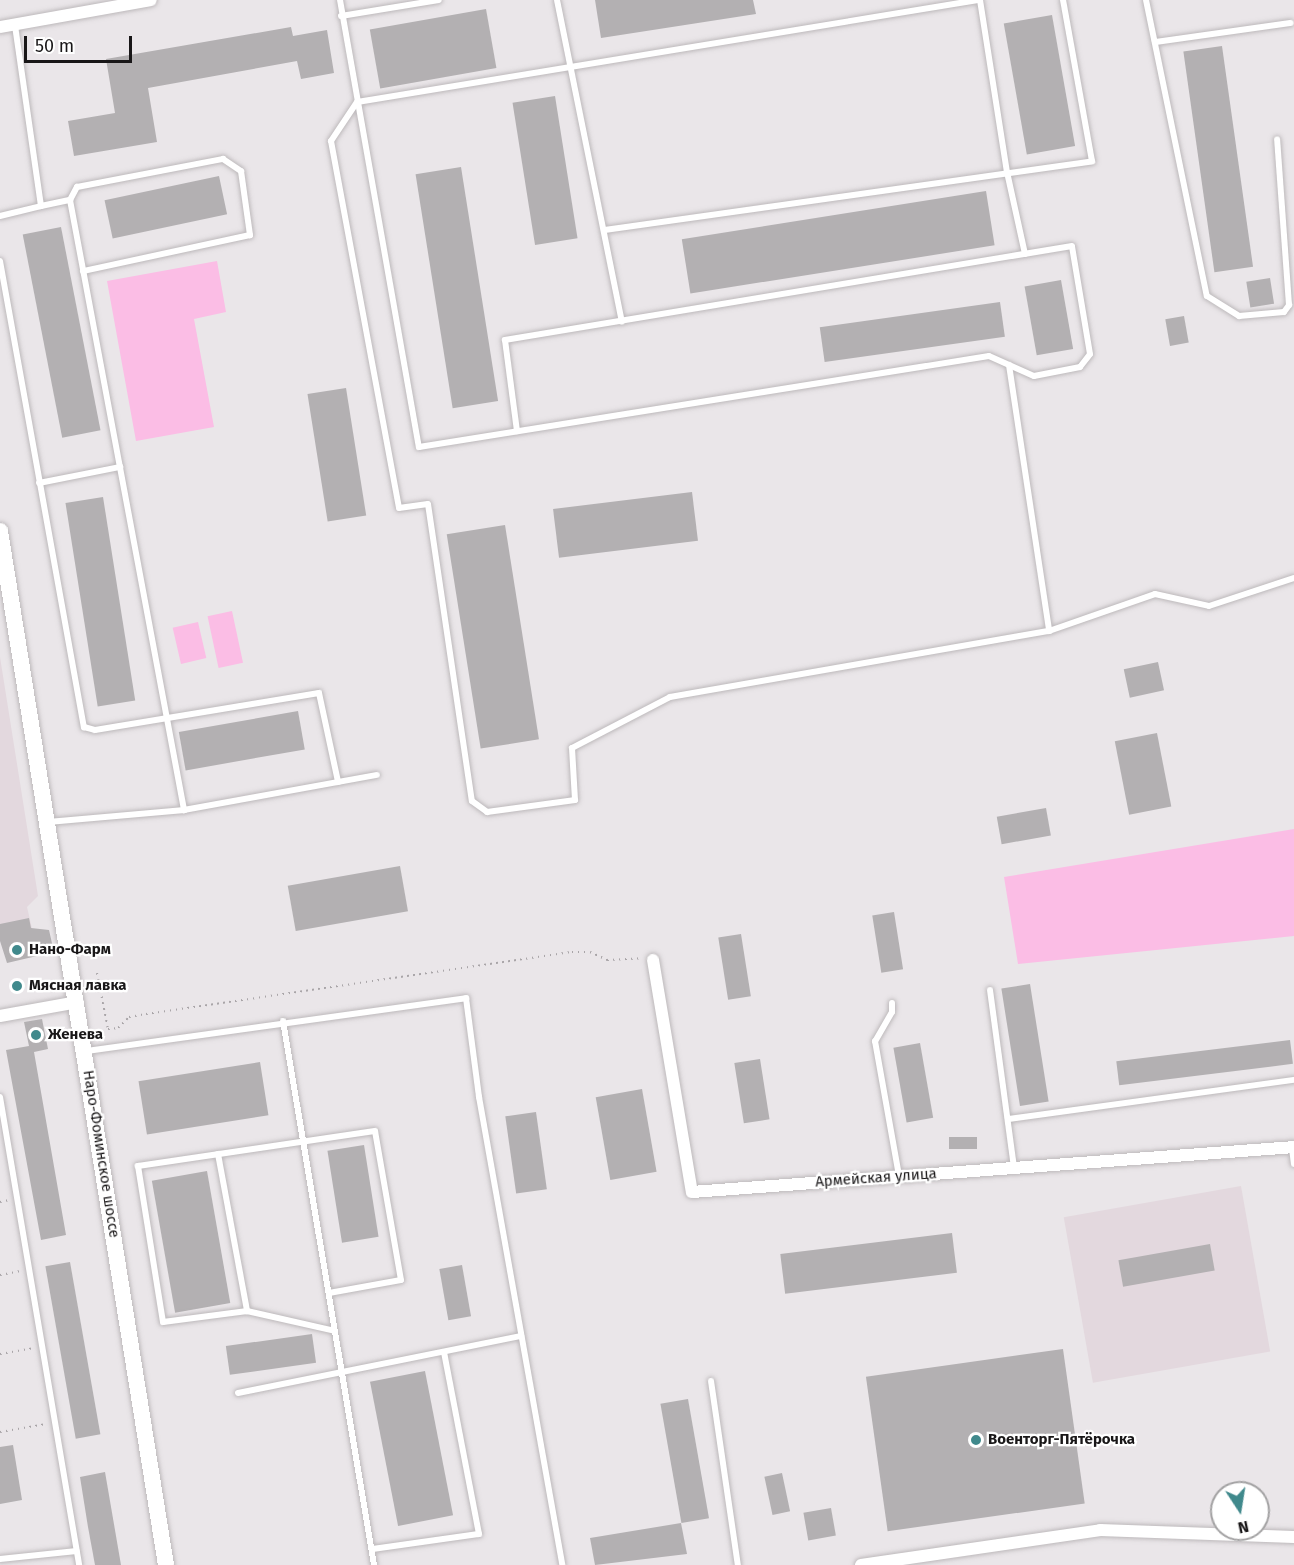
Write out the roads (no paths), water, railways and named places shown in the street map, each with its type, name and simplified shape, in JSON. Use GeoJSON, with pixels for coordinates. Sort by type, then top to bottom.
{"type":"FeatureCollection","features":[{"type":"Feature","properties":{"kind":"main road","name":"Наро-Фоминское шоссе"},"geometry":{"type":"LineString","coordinates":[[0,531],[78,1002],[166,1565]]}},
{"type":"Feature","properties":{"kind":"street"},"geometry":{"type":"LineString","coordinates":[[0,27],[151,0]]}},
{"type":"Feature","properties":{"kind":"street","name":"Армейская улица"},"geometry":{"type":"LineString","coordinates":[[653,960],[693,1192],[1293,1147]]}},
{"type":"Feature","properties":{"kind":"street"},"geometry":{"type":"LineString","coordinates":[[0,1016],[78,1002]]}},
{"type":"Feature","properties":{"kind":"street"},"geometry":{"type":"LineString","coordinates":[[861,1565],[1100,1530],[1294,1537]]}},
{"type":"Feature","properties":{"kind":"lane"},"geometry":{"type":"LineString","coordinates":[[340,0],[419,447],[989,356],[1034,376],[1080,367],[1090,354],[1072,246],[506,340],[517,431]]}},
{"type":"Feature","properties":{"kind":"lane"},"geometry":{"type":"LineString","coordinates":[[341,16],[439,0]]}},
{"type":"Feature","properties":{"kind":"lane"},"geometry":{"type":"LineString","coordinates":[[557,0],[622,321]]}},
{"type":"Feature","properties":{"kind":"lane"},"geometry":{"type":"LineString","coordinates":[[1025,254],[1007,172],[979,0],[357,102],[331,141],[399,508],[428,504],[472,801],[487,812],[575,800],[572,748],[670,697],[1049,631],[1155,594],[1209,606],[1294,578]]}},
{"type":"Feature","properties":{"kind":"lane"},"geometry":{"type":"LineString","coordinates":[[604,230],[1092,161],[1063,0]]}},
{"type":"Feature","properties":{"kind":"lane"},"geometry":{"type":"LineString","coordinates":[[1146,0],[1207,296],[1239,316],[1284,312],[1289,305],[1277,139]]}},
{"type":"Feature","properties":{"kind":"lane"},"geometry":{"type":"LineString","coordinates":[[1155,42],[1292,22]]}},
{"type":"Feature","properties":{"kind":"lane"},"geometry":{"type":"LineString","coordinates":[[15,24],[41,206]]}},
{"type":"Feature","properties":{"kind":"lane"},"geometry":{"type":"LineString","coordinates":[[83,271],[243,239],[252,228],[241,171],[223,159],[77,187],[70,201],[83,271],[167,717],[184,810]]}},
{"type":"Feature","properties":{"kind":"lane"},"geometry":{"type":"LineString","coordinates":[[0,216],[70,201]]}},
{"type":"Feature","properties":{"kind":"lane"},"geometry":{"type":"LineString","coordinates":[[0,261],[84,727],[94,730],[319,693],[338,782]]}},
{"type":"Feature","properties":{"kind":"lane"},"geometry":{"type":"LineString","coordinates":[[1009,365],[1049,631]]}},
{"type":"Feature","properties":{"kind":"lane"},"geometry":{"type":"LineString","coordinates":[[39,483],[120,467]]}},
{"type":"Feature","properties":{"kind":"lane"},"geometry":{"type":"LineString","coordinates":[[48,822],[184,810],[377,775]]}},
{"type":"Feature","properties":{"kind":"lane"},"geometry":{"type":"LineString","coordinates":[[990,990],[1014,1168]]}},
{"type":"Feature","properties":{"kind":"lane"},"geometry":{"type":"LineString","coordinates":[[85,1051],[283,1021],[466,998],[479,1097],[562,1565]]}},
{"type":"Feature","properties":{"kind":"lane"},"geometry":{"type":"LineString","coordinates":[[892,1003],[892,1012],[875,1041],[899,1177]]}},
{"type":"Feature","properties":{"kind":"lane"},"geometry":{"type":"LineString","coordinates":[[283,1021],[374,1565]]}},
{"type":"Feature","properties":{"kind":"lane"},"geometry":{"type":"LineString","coordinates":[[1008,1119],[1294,1080]]}},
{"type":"Feature","properties":{"kind":"lane"},"geometry":{"type":"LineString","coordinates":[[0,1097],[80,1565]]}},
{"type":"Feature","properties":{"kind":"lane"},"geometry":{"type":"LineString","coordinates":[[328,1293],[401,1280],[393,1230],[386,1208],[375,1131],[138,1166],[163,1322],[247,1311],[335,1331]]}},
{"type":"Feature","properties":{"kind":"lane"},"geometry":{"type":"LineString","coordinates":[[1293,1147],[1294,1164]]}},
{"type":"Feature","properties":{"kind":"lane"},"geometry":{"type":"LineString","coordinates":[[218,1154],[247,1311]]}},
{"type":"Feature","properties":{"kind":"lane"},"geometry":{"type":"LineString","coordinates":[[238,1393],[521,1336]]}},
{"type":"Feature","properties":{"kind":"lane"},"geometry":{"type":"LineString","coordinates":[[372,1549],[479,1533],[444,1352]]}},
{"type":"Feature","properties":{"kind":"lane"},"geometry":{"type":"LineString","coordinates":[[711,1381],[738,1565]]}},
{"type":"Feature","properties":{"kind":"lane"},"geometry":{"type":"LineString","coordinates":[[0,1559],[77,1551]]}},
{"type":"Feature","properties":{"kind":"place","name":"Нано-Фарм"},"geometry":{"type":"Point","coordinates":[17,950]}},
{"type":"Feature","properties":{"kind":"place","name":"Мясная лавка"},"geometry":{"type":"Point","coordinates":[17,986]}},
{"type":"Feature","properties":{"kind":"place","name":"Женева"},"geometry":{"type":"Point","coordinates":[36,1035]}},
{"type":"Feature","properties":{"kind":"place","name":"Военторг-Пятёрочка"},"geometry":{"type":"Point","coordinates":[976,1440]}}]}
